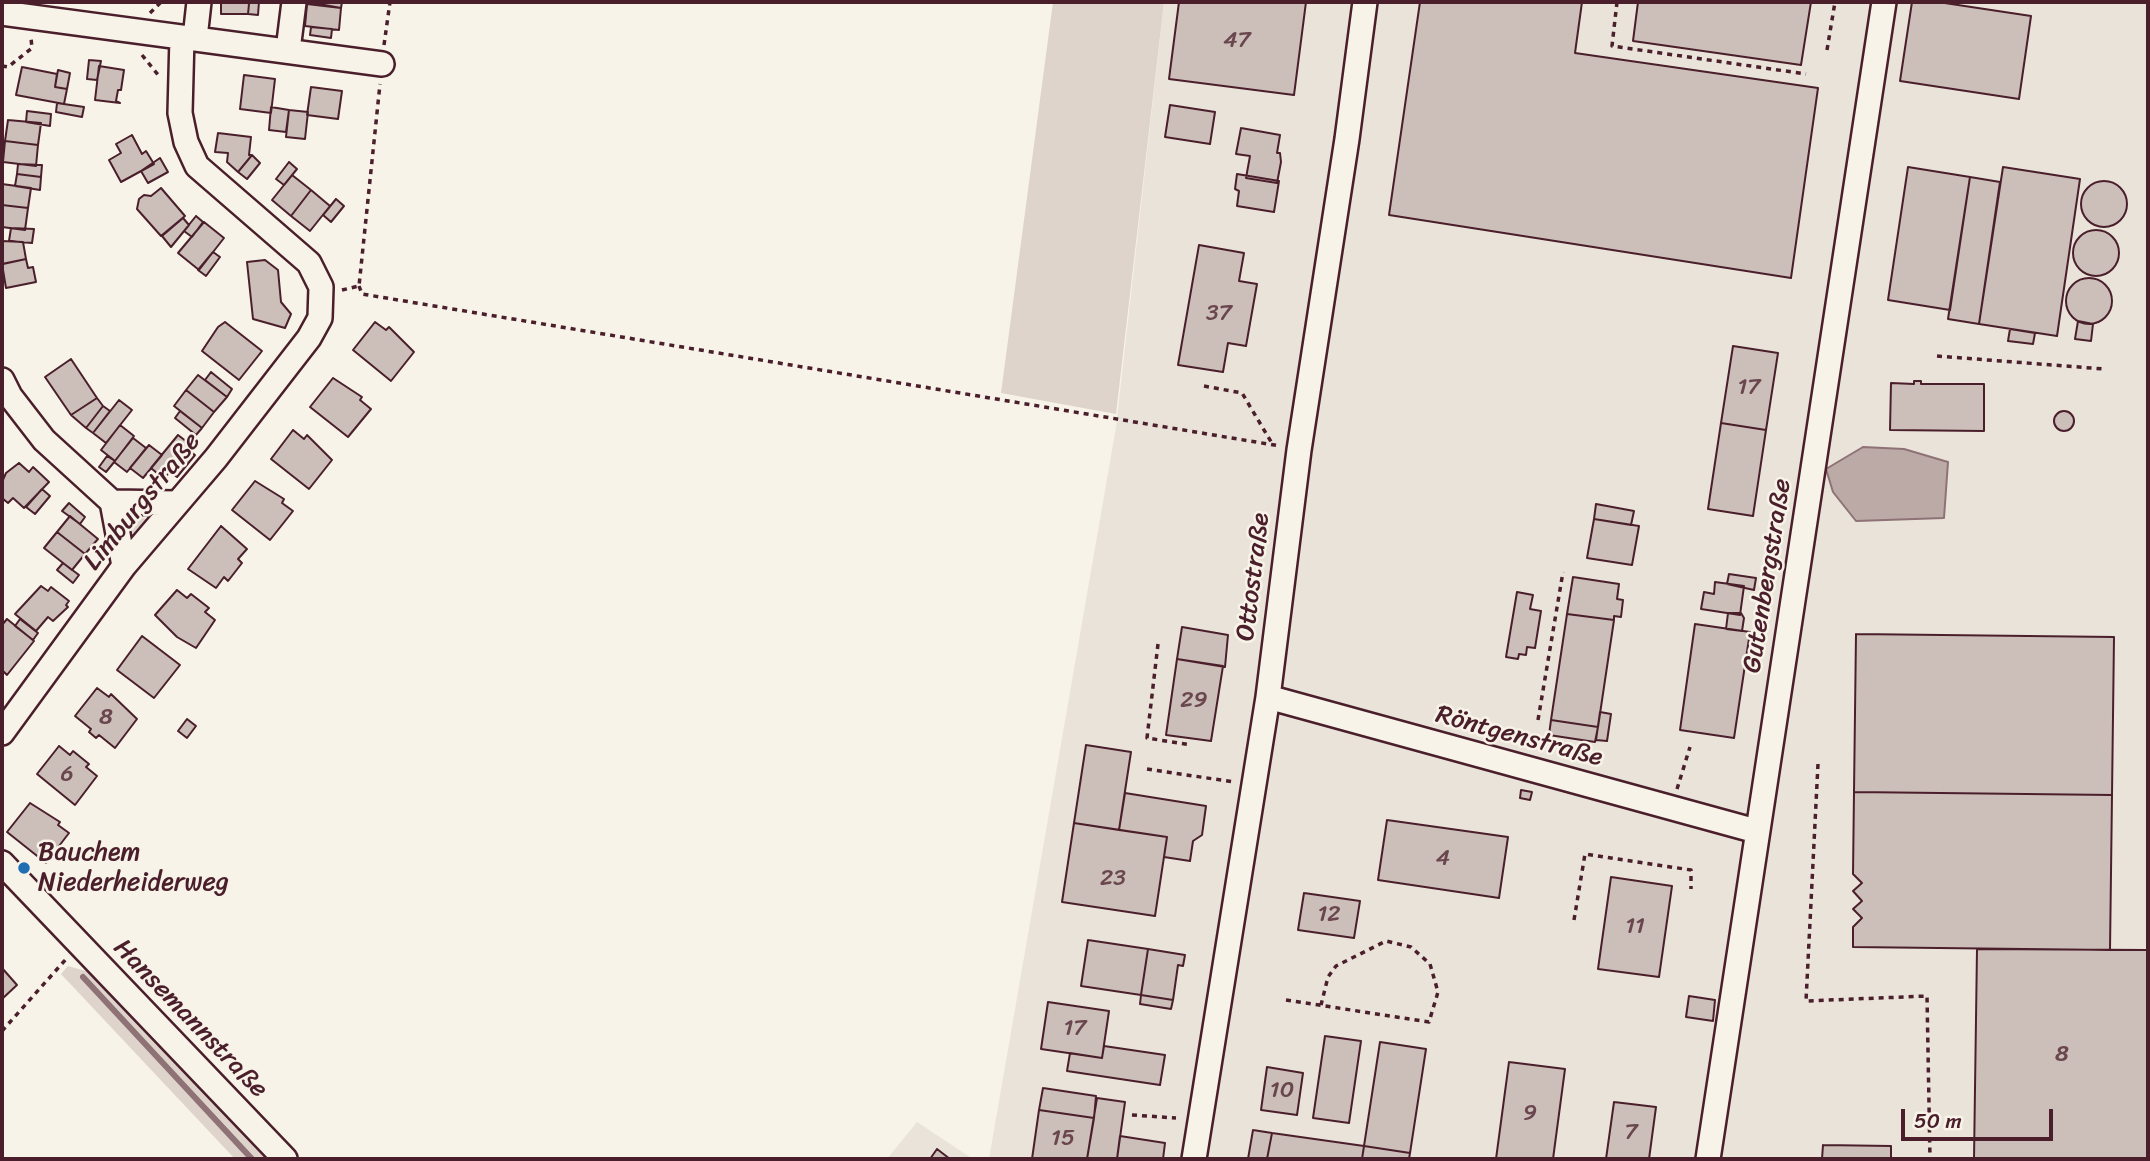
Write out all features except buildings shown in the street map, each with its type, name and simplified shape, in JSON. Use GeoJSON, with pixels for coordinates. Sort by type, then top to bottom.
{"type":"FeatureCollection","features":[{"type":"Feature","properties":{"kind":"street"},"geometry":{"type":"LineString","coordinates":[[199,2],[189,37],[181,86],[180,113],[186,142],[197,166],[309,263],[321,287],[322,301]]}},
{"type":"Feature","properties":{"kind":"street"},"geometry":{"type":"LineString","coordinates":[[288,50],[294,2]]}},
{"type":"Feature","properties":{"kind":"street","name":"Ottostraße"},"geometry":{"type":"LineString","coordinates":[[1194,1159],[1268,697],[1299,450],[1348,139],[1365,2]]}},
{"type":"Feature","properties":{"kind":"street","name":"Gutenbergstraße"},"geometry":{"type":"LineString","coordinates":[[1708,1159],[1884,2]]}},
{"type":"Feature","properties":{"kind":"street"},"geometry":{"type":"LineString","coordinates":[[2,13],[382,64]]}},
{"type":"Feature","properties":{"kind":"street","name":"Limburgstraße"},"geometry":{"type":"LineString","coordinates":[[2,733],[124,566],[216,458],[309,338],[322,301]]}},
{"type":"Feature","properties":{"kind":"street"},"geometry":{"type":"LineString","coordinates":[[2,380],[10,396],[44,440],[112,502],[124,566]]}},
{"type":"Feature","properties":{"kind":"street"},"geometry":{"type":"LineString","coordinates":[[112,502],[177,503]]}},
{"type":"Feature","properties":{"kind":"street","name":"Röntgenstraße"},"geometry":{"type":"LineString","coordinates":[[1268,697],[1756,831]]}},
{"type":"Feature","properties":{"kind":"street","name":"Hansemannstraße"},"geometry":{"type":"LineString","coordinates":[[2,863],[285,1159]]}},
{"type":"Feature","properties":{"kind":"path"},"geometry":{"type":"LineString","coordinates":[[390,2],[359,286],[362,294],[1299,450]]}},
{"type":"Feature","properties":{"kind":"path"},"geometry":{"type":"LineString","coordinates":[[1617,2],[1612,46],[1806,74]]}},
{"type":"Feature","properties":{"kind":"path"},"geometry":{"type":"LineString","coordinates":[[1827,50],[1835,2]]}},
{"type":"Feature","properties":{"kind":"path"},"geometry":{"type":"LineString","coordinates":[[2,66],[8,67],[32,48],[31,16]]}},
{"type":"Feature","properties":{"kind":"path"},"geometry":{"type":"LineString","coordinates":[[141,30],[142,55],[164,84],[181,86]]}},
{"type":"Feature","properties":{"kind":"path"},"geometry":{"type":"LineString","coordinates":[[322,301],[359,286]]}},
{"type":"Feature","properties":{"kind":"path"},"geometry":{"type":"LineString","coordinates":[[1937,356],[2104,369]]}},
{"type":"Feature","properties":{"kind":"path"},"geometry":{"type":"LineString","coordinates":[[1204,386],[1242,393],[1273,445]]}},
{"type":"Feature","properties":{"kind":"path"},"geometry":{"type":"LineString","coordinates":[[1538,720],[1563,572]]}},
{"type":"Feature","properties":{"kind":"path"},"geometry":{"type":"LineString","coordinates":[[1158,644],[1147,738],[1191,745]]}},
{"type":"Feature","properties":{"kind":"path"},"geometry":{"type":"LineString","coordinates":[[1672,808],[1690,747]]}},
{"type":"Feature","properties":{"kind":"path"},"geometry":{"type":"LineString","coordinates":[[1818,764],[1806,1001],[1927,996],[1930,1159]]}},
{"type":"Feature","properties":{"kind":"path"},"geometry":{"type":"LineString","coordinates":[[1147,769],[1254,785]]}},
{"type":"Feature","properties":{"kind":"path"},"geometry":{"type":"LineString","coordinates":[[1574,920],[1585,854],[1691,870],[1691,889]]}},
{"type":"Feature","properties":{"kind":"path"},"geometry":{"type":"LineString","coordinates":[[1286,1000],[1429,1022],[1438,992],[1430,964],[1411,947],[1386,941],[1369,947],[1336,966],[1328,977],[1321,1005]]}},
{"type":"Feature","properties":{"kind":"path"},"geometry":{"type":"LineString","coordinates":[[2,1031],[80,944]]}},
{"type":"Feature","properties":{"kind":"path"},"geometry":{"type":"LineString","coordinates":[[1132,1115],[1176,1118]]}},
{"type":"Feature","properties":{"kind":"shaded area"},"geometry":{"type":"Polygon","coordinates":[[[1053,2],[1164,2],[1116,414],[1001,393],[1053,2]]]}},
{"type":"Feature","properties":{"kind":"shaded area"},"geometry":{"type":"Polygon","coordinates":[[[1164,2],[2148,2],[2148,1159],[989,1159],[1116,427],[1164,2]]]}},
{"type":"Feature","properties":{"kind":"shaded area"},"geometry":{"type":"Polygon","coordinates":[[[1863,447],[1904,449],[1948,462],[1944,518],[1856,521],[1833,492],[1826,469],[1863,447]]]}},
{"type":"Feature","properties":{"kind":"shaded area"},"geometry":{"type":"Polygon","coordinates":[[[126,516],[149,519],[134,537],[126,516]]]}},
{"type":"Feature","properties":{"kind":"shaded area"},"geometry":{"type":"Polygon","coordinates":[[[68,966],[89,972],[266,1159],[235,1159],[61,974],[68,966]]]}},
{"type":"Feature","properties":{"kind":"shaded area"},"geometry":{"type":"Polygon","coordinates":[[[917,1122],[973,1159],[887,1159],[917,1122]]]}},
{"type":"Feature","properties":{"kind":"waterway"},"geometry":{"type":"LineString","coordinates":[[83,977],[252,1159]]}},
{"type":"Feature","properties":{"kind":"place","name":"Bauchem Niederheiderweg"},"geometry":{"type":"Point","coordinates":[24,868]}}]}
